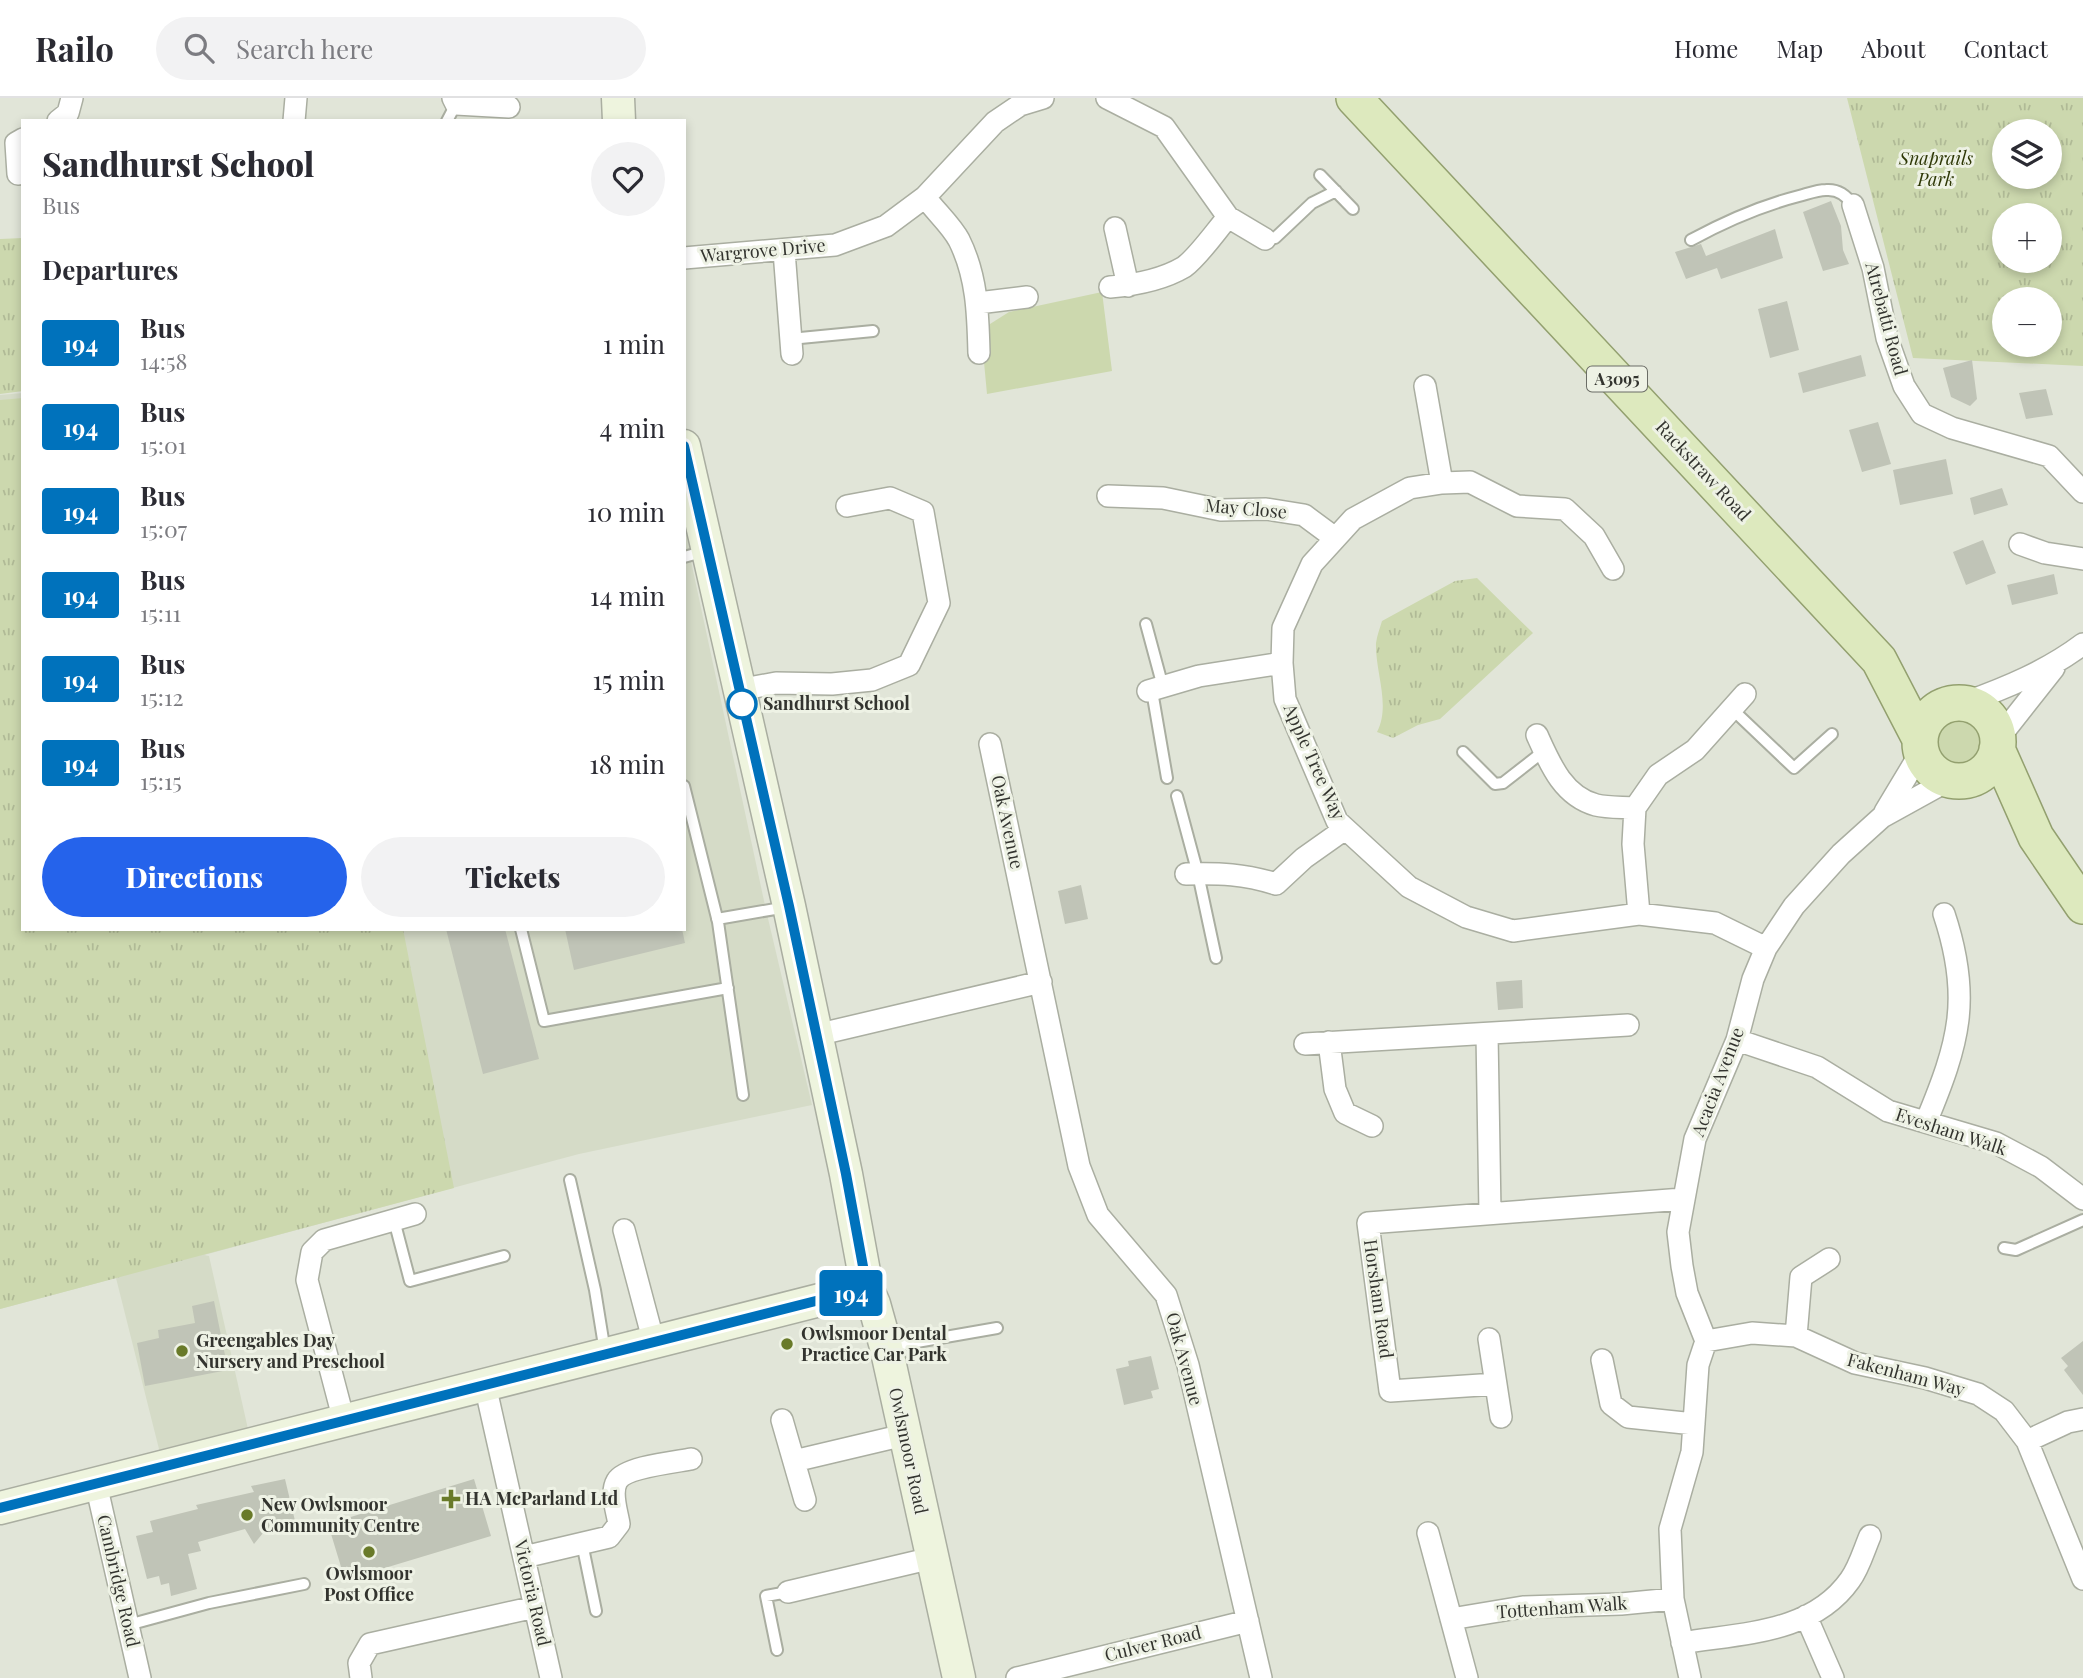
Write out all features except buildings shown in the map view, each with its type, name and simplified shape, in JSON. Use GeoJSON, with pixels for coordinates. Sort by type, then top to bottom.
{"type":"FeatureCollection","features":[{"type":"Feature","properties":{"kind":"main road","name":"Rackstraw Road"},"geometry":{"type":"LineString","coordinates":[[1354,98],[1879,660],[1920,745]]}},
{"type":"Feature","properties":{"kind":"main road","name":"Rackstraw Road"},"geometry":{"type":"LineString","coordinates":[[1879,660],[1958,703]]}},
{"type":"Feature","properties":{"kind":"main road"},"geometry":{"type":"LineString","coordinates":[[2036,837],[2002,808],[1931,770],[1920,745],[1924,723],[1933,712],[1958,703],[1977,707],[1988,715],[1995,726],[1998,744],[2036,837],[2083,906]]}},
{"type":"Feature","properties":{"kind":"main road"},"geometry":{"type":"LineString","coordinates":[[1955,781],[1975,778],[1987,769],[1998,744]]}},
{"type":"Feature","properties":{"kind":"street"},"geometry":{"type":"LineString","coordinates":[[294,119],[296,98]]}},
{"type":"Feature","properties":{"kind":"street"},"geometry":{"type":"LineString","coordinates":[[618,98],[620,119]]}},
{"type":"Feature","properties":{"kind":"street","name":"Wargrove Drive"},"geometry":{"type":"LineString","coordinates":[[686,258],[835,245],[886,226],[925,197],[1018,101],[1043,98]]}},
{"type":"Feature","properties":{"kind":"street"},"geometry":{"type":"LineString","coordinates":[[1107,98],[1164,127],[1228,217],[1265,239]]}},
{"type":"Feature","properties":{"kind":"street"},"geometry":{"type":"LineString","coordinates":[[452,108],[509,114]]}},
{"type":"Feature","properties":{"kind":"street"},"geometry":{"type":"LineString","coordinates":[[18,174],[16,143],[21,140]]}},
{"type":"Feature","properties":{"kind":"street"},"geometry":{"type":"LineString","coordinates":[[925,197],[958,239],[975,285],[979,352]]}},
{"type":"Feature","properties":{"kind":"street","name":"Atrebatti Road"},"geometry":{"type":"LineString","coordinates":[[1853,205],[1873,268],[1887,338],[1904,386],[1922,414],[1952,428],[2049,456],[2083,492]]}},
{"type":"Feature","properties":{"kind":"street"},"geometry":{"type":"LineString","coordinates":[[1115,228],[1119,286],[1159,278],[1185,266],[1228,217]]}},
{"type":"Feature","properties":{"kind":"street"},"geometry":{"type":"LineString","coordinates":[[784,251],[791,347]]}},
{"type":"Feature","properties":{"kind":"street"},"geometry":{"type":"LineString","coordinates":[[978,303],[1027,297]]}},
{"type":"Feature","properties":{"kind":"street"},"geometry":{"type":"LineString","coordinates":[[1425,386],[1442,483]]}},
{"type":"Feature","properties":{"kind":"street","name":"Owlsmoor Road"},"geometry":{"type":"LineString","coordinates":[[686,464],[696,554],[738,690],[789,906],[846,1174],[867,1288],[886,1347],[959,1678]]}},
{"type":"Feature","properties":{"kind":"street","name":"Apple Tree Way"},"geometry":{"type":"LineString","coordinates":[[1612,569],[1594,536],[1565,509],[1517,506],[1470,482],[1410,488],[1353,519],[1312,564],[1283,628],[1285,699],[1337,821],[1409,887],[1466,917],[1513,931],[1639,914],[1715,923],[1766,948]]}},
{"type":"Feature","properties":{"kind":"street","name":"May Close"},"geometry":{"type":"LineString","coordinates":[[1108,496],[1163,498],[1221,510],[1266,509],[1304,515],[1335,538]]}},
{"type":"Feature","properties":{"kind":"street"},"geometry":{"type":"LineString","coordinates":[[738,690],[776,683],[832,684],[872,680],[909,665],[939,603],[923,512],[890,498],[847,506]]}},
{"type":"Feature","properties":{"kind":"street"},"geometry":{"type":"LineString","coordinates":[[2020,544],[2045,553],[2083,559]]}},
{"type":"Feature","properties":{"kind":"street"},"geometry":{"type":"LineString","coordinates":[[1958,703],[2001,690],[2060,662],[2083,644]]}},
{"type":"Feature","properties":{"kind":"street"},"geometry":{"type":"LineString","coordinates":[[1998,744],[2060,662]]}},
{"type":"Feature","properties":{"kind":"street"},"geometry":{"type":"LineString","coordinates":[[1154,690],[1233,669],[1282,663]]}},
{"type":"Feature","properties":{"kind":"street"},"geometry":{"type":"LineString","coordinates":[[1639,914],[1633,844],[1635,808],[1658,775],[1695,750],[1738,702]]}},
{"type":"Feature","properties":{"kind":"street"},"geometry":{"type":"LineString","coordinates":[[1540,743],[1554,772],[1572,793],[1596,804],[1635,808]]}},
{"type":"Feature","properties":{"kind":"street","name":"Oak Avenue"},"geometry":{"type":"LineString","coordinates":[[990,744],[1079,1166],[1098,1215],[1166,1294],[1188,1365],[1261,1678]]}},
{"type":"Feature","properties":{"kind":"street","name":"Acacia Avenue"},"geometry":{"type":"LineString","coordinates":[[1882,817],[1920,745]]}},
{"type":"Feature","properties":{"kind":"street","name":"Acacia Avenue"},"geometry":{"type":"LineString","coordinates":[[1706,1341],[1688,1293],[1682,1266],[1678,1232],[1683,1199],[1695,1139],[1737,1040],[1754,979],[1766,948],[1794,906],[1841,855],[1882,817],[1955,781]]}},
{"type":"Feature","properties":{"kind":"street"},"geometry":{"type":"LineString","coordinates":[[1192,874],[1226,873],[1276,884],[1304,858],[1345,829]]}},
{"type":"Feature","properties":{"kind":"street"},"geometry":{"type":"LineString","coordinates":[[1926,1122],[1948,1070],[1957,1030],[1960,991],[1955,948],[1944,914]]}},
{"type":"Feature","properties":{"kind":"street"},"geometry":{"type":"LineString","coordinates":[[816,1035],[1041,982]]}},
{"type":"Feature","properties":{"kind":"street"},"geometry":{"type":"LineString","coordinates":[[1305,1044],[1628,1026]]}},
{"type":"Feature","properties":{"kind":"street"},"geometry":{"type":"LineString","coordinates":[[1487,1034],[1490,1213]]}},
{"type":"Feature","properties":{"kind":"street","name":"Evesham Walk"},"geometry":{"type":"LineString","coordinates":[[1737,1040],[1817,1067],[1888,1111],[1996,1143],[2041,1167],[2083,1199]]}},
{"type":"Feature","properties":{"kind":"street"},"geometry":{"type":"LineString","coordinates":[[1329,1042],[1335,1089],[1345,1113],[1372,1126]]}},
{"type":"Feature","properties":{"kind":"street","name":"Horsham Road"},"geometry":{"type":"LineString","coordinates":[[1496,1384],[1390,1391],[1368,1223],[1683,1199]]}},
{"type":"Feature","properties":{"kind":"street"},"geometry":{"type":"LineString","coordinates":[[344,1421],[307,1280],[312,1252],[324,1240],[415,1214]]}},
{"type":"Feature","properties":{"kind":"street"},"geometry":{"type":"LineString","coordinates":[[624,1230],[654,1343]]}},
{"type":"Feature","properties":{"kind":"street"},"geometry":{"type":"LineString","coordinates":[[1796,1336],[1801,1277],[1829,1259]]}},
{"type":"Feature","properties":{"kind":"street"},"geometry":{"type":"LineString","coordinates":[[0,1508],[867,1288]]}},
{"type":"Feature","properties":{"kind":"street","name":"Fakenham Way"},"geometry":{"type":"LineString","coordinates":[[1706,1341],[1752,1333],[1796,1336],[1854,1363],[1925,1378],[1978,1394],[2004,1411],[2027,1441],[2083,1579]]}},
{"type":"Feature","properties":{"kind":"street"},"geometry":{"type":"LineString","coordinates":[[1489,1339],[1501,1418]]}},
{"type":"Feature","properties":{"kind":"street"},"geometry":{"type":"LineString","coordinates":[[1690,1678],[1673,1599],[1670,1529],[1692,1452],[1698,1365],[1706,1341]]}},
{"type":"Feature","properties":{"kind":"street"},"geometry":{"type":"LineString","coordinates":[[1602,1360],[1611,1404],[1628,1417],[1694,1424]]}},
{"type":"Feature","properties":{"kind":"street","name":"Victoria Road"},"geometry":{"type":"LineString","coordinates":[[485,1385],[551,1678]]}},
{"type":"Feature","properties":{"kind":"street"},"geometry":{"type":"LineString","coordinates":[[2027,1441],[2083,1419]]}},
{"type":"Feature","properties":{"kind":"street"},"geometry":{"type":"LineString","coordinates":[[782,1420],[805,1500]]}},
{"type":"Feature","properties":{"kind":"street"},"geometry":{"type":"LineString","coordinates":[[794,1461],[904,1435]]}},
{"type":"Feature","properties":{"kind":"street"},"geometry":{"type":"LineString","coordinates":[[524,1557],[609,1537],[619,1524],[614,1494],[618,1480],[629,1472],[691,1459]]}},
{"type":"Feature","properties":{"kind":"street","name":"Cambridge Road"},"geometry":{"type":"LineString","coordinates":[[96,1484],[140,1678]]}},
{"type":"Feature","properties":{"kind":"street"},"geometry":{"type":"LineString","coordinates":[[1428,1533],[1467,1678]]}},
{"type":"Feature","properties":{"kind":"street"},"geometry":{"type":"LineString","coordinates":[[1682,1643],[1789,1626],[1828,1605],[1851,1579],[1870,1536]]}},
{"type":"Feature","properties":{"kind":"street"},"geometry":{"type":"LineString","coordinates":[[788,1592],[932,1558]]}},
{"type":"Feature","properties":{"kind":"street","name":"Tottenham Walk"},"geometry":{"type":"LineString","coordinates":[[1451,1619],[1522,1607],[1621,1604],[1673,1599]]}},
{"type":"Feature","properties":{"kind":"street"},"geometry":{"type":"LineString","coordinates":[[362,1678],[359,1664],[370,1644],[535,1607]]}},
{"type":"Feature","properties":{"kind":"street"},"geometry":{"type":"LineString","coordinates":[[1806,1616],[1833,1678]]}},
{"type":"Feature","properties":{"kind":"street","name":"Culver Road"},"geometry":{"type":"LineString","coordinates":[[1017,1678],[1248,1621]]}},
{"type":"Feature","properties":{"kind":"lane"},"geometry":{"type":"LineString","coordinates":[[1320,175],[1353,209]]}},
{"type":"Feature","properties":{"kind":"lane"},"geometry":{"type":"LineString","coordinates":[[1691,240],[1730,219],[1766,205],[1826,190],[1839,192],[1853,205]]}},
{"type":"Feature","properties":{"kind":"lane"},"geometry":{"type":"LineString","coordinates":[[1265,239],[1275,238],[1312,203],[1336,191]]}},
{"type":"Feature","properties":{"kind":"lane"},"geometry":{"type":"LineString","coordinates":[[791,347],[873,331]]}},
{"type":"Feature","properties":{"kind":"lane"},"geometry":{"type":"LineString","coordinates":[[1146,624],[1167,778]]}},
{"type":"Feature","properties":{"kind":"lane"},"geometry":{"type":"LineString","coordinates":[[1738,702],[1794,768],[1832,734]]}},
{"type":"Feature","properties":{"kind":"lane"},"geometry":{"type":"LineString","coordinates":[[1463,752],[1495,784],[1503,783],[1540,743]]}},
{"type":"Feature","properties":{"kind":"lane"},"geometry":{"type":"LineString","coordinates":[[686,794],[717,919],[743,1094]]}},
{"type":"Feature","properties":{"kind":"lane"},"geometry":{"type":"LineString","coordinates":[[1177,796],[1192,874],[1216,958]]}},
{"type":"Feature","properties":{"kind":"lane"},"geometry":{"type":"LineString","coordinates":[[717,919],[789,906]]}},
{"type":"Feature","properties":{"kind":"lane"},"geometry":{"type":"LineString","coordinates":[[522,931],[544,1021],[728,988]]}},
{"type":"Feature","properties":{"kind":"lane"},"geometry":{"type":"LineString","coordinates":[[570,1180],[595,1290],[605,1355]]}},
{"type":"Feature","properties":{"kind":"lane"},"geometry":{"type":"LineString","coordinates":[[394,1220],[410,1281],[504,1256]]}},
{"type":"Feature","properties":{"kind":"lane"},"geometry":{"type":"LineString","coordinates":[[2004,1248],[2016,1250],[2083,1220]]}},
{"type":"Feature","properties":{"kind":"lane"},"geometry":{"type":"LineString","coordinates":[[886,1347],[998,1328]]}},
{"type":"Feature","properties":{"kind":"lane"},"geometry":{"type":"LineString","coordinates":[[582,1543],[596,1611]]}},
{"type":"Feature","properties":{"kind":"lane"},"geometry":{"type":"LineString","coordinates":[[128,1625],[209,1603],[304,1584]]}},
{"type":"Feature","properties":{"kind":"lane"},"geometry":{"type":"LineString","coordinates":[[777,1650],[766,1597],[788,1592]]}},
{"type":"Feature","properties":{"kind":"shaded area","name":"Sandhurst School"},"geometry":{"type":"Polygon","coordinates":[[[21,393],[21,931],[686,931],[686,530],[766,910],[812,1105],[579,1154],[204,1255],[209,1256],[248,1429],[160,1453],[116,1278],[0,1309],[0,395],[21,393]]]}},
{"type":"Feature","properties":{"kind":"green space","name":"Snaprails Park"},"geometry":{"type":"Polygon","coordinates":[[[1847,98],[2083,98],[2083,366],[1913,358],[1847,98]]]}},
{"type":"Feature","properties":{"kind":"green space"},"geometry":{"type":"Polygon","coordinates":[[[21,238],[21,391],[0,394],[0,239],[21,238]]]}},
{"type":"Feature","properties":{"kind":"green space"},"geometry":{"type":"Polygon","coordinates":[[[1102,292],[1112,371],[987,394],[982,341],[990,324],[1009,312],[1102,292]]]}},
{"type":"Feature","properties":{"kind":"green space","name":"Sandhurst School"},"geometry":{"type":"Polygon","coordinates":[[[21,398],[21,931],[403,931],[454,1188],[0,1309],[0,400],[21,398]]]}},
{"type":"Feature","properties":{"kind":"green space"},"geometry":{"type":"Polygon","coordinates":[[[1477,578],[1533,633],[1440,719],[1418,725],[1393,738],[1377,732],[1383,711],[1376,654],[1382,621],[1455,581],[1477,578]]]}},
{"type":"Feature","properties":{"kind":"green space"},"geometry":{"type":"Polygon","coordinates":[[[1960,718],[1979,725],[1986,744],[1979,763],[1960,770],[1941,763],[1934,744],[1941,725],[1960,718]]]}},
{"type":"Feature","properties":{"kind":"bus line","name":"194"},"geometry":{"type":"LineString","coordinates":[[0,1508],[867,1288],[846,1174],[789,906],[686,455]]}},
{"type":"Feature","properties":{"kind":"place","name":"Sandhurst School"},"geometry":{"type":"Point","coordinates":[742,704]}},
{"type":"Feature","properties":{"kind":"place","name":"Owlsmoor Dental Practice Car Park"},"geometry":{"type":"Point","coordinates":[787,1344]}},
{"type":"Feature","properties":{"kind":"place","name":"Greengables Day Nursery and Preschool"},"geometry":{"type":"Point","coordinates":[182,1351]}},
{"type":"Feature","properties":{"kind":"place","name":"HA McParland Ltd"},"geometry":{"type":"Point","coordinates":[451,1499]}},
{"type":"Feature","properties":{"kind":"place","name":"New Owlsmoor Community Centre"},"geometry":{"type":"Point","coordinates":[247,1515]}},
{"type":"Feature","properties":{"kind":"place","name":"Owlsmoor Post Office"},"geometry":{"type":"Point","coordinates":[369,1552]}}]}
